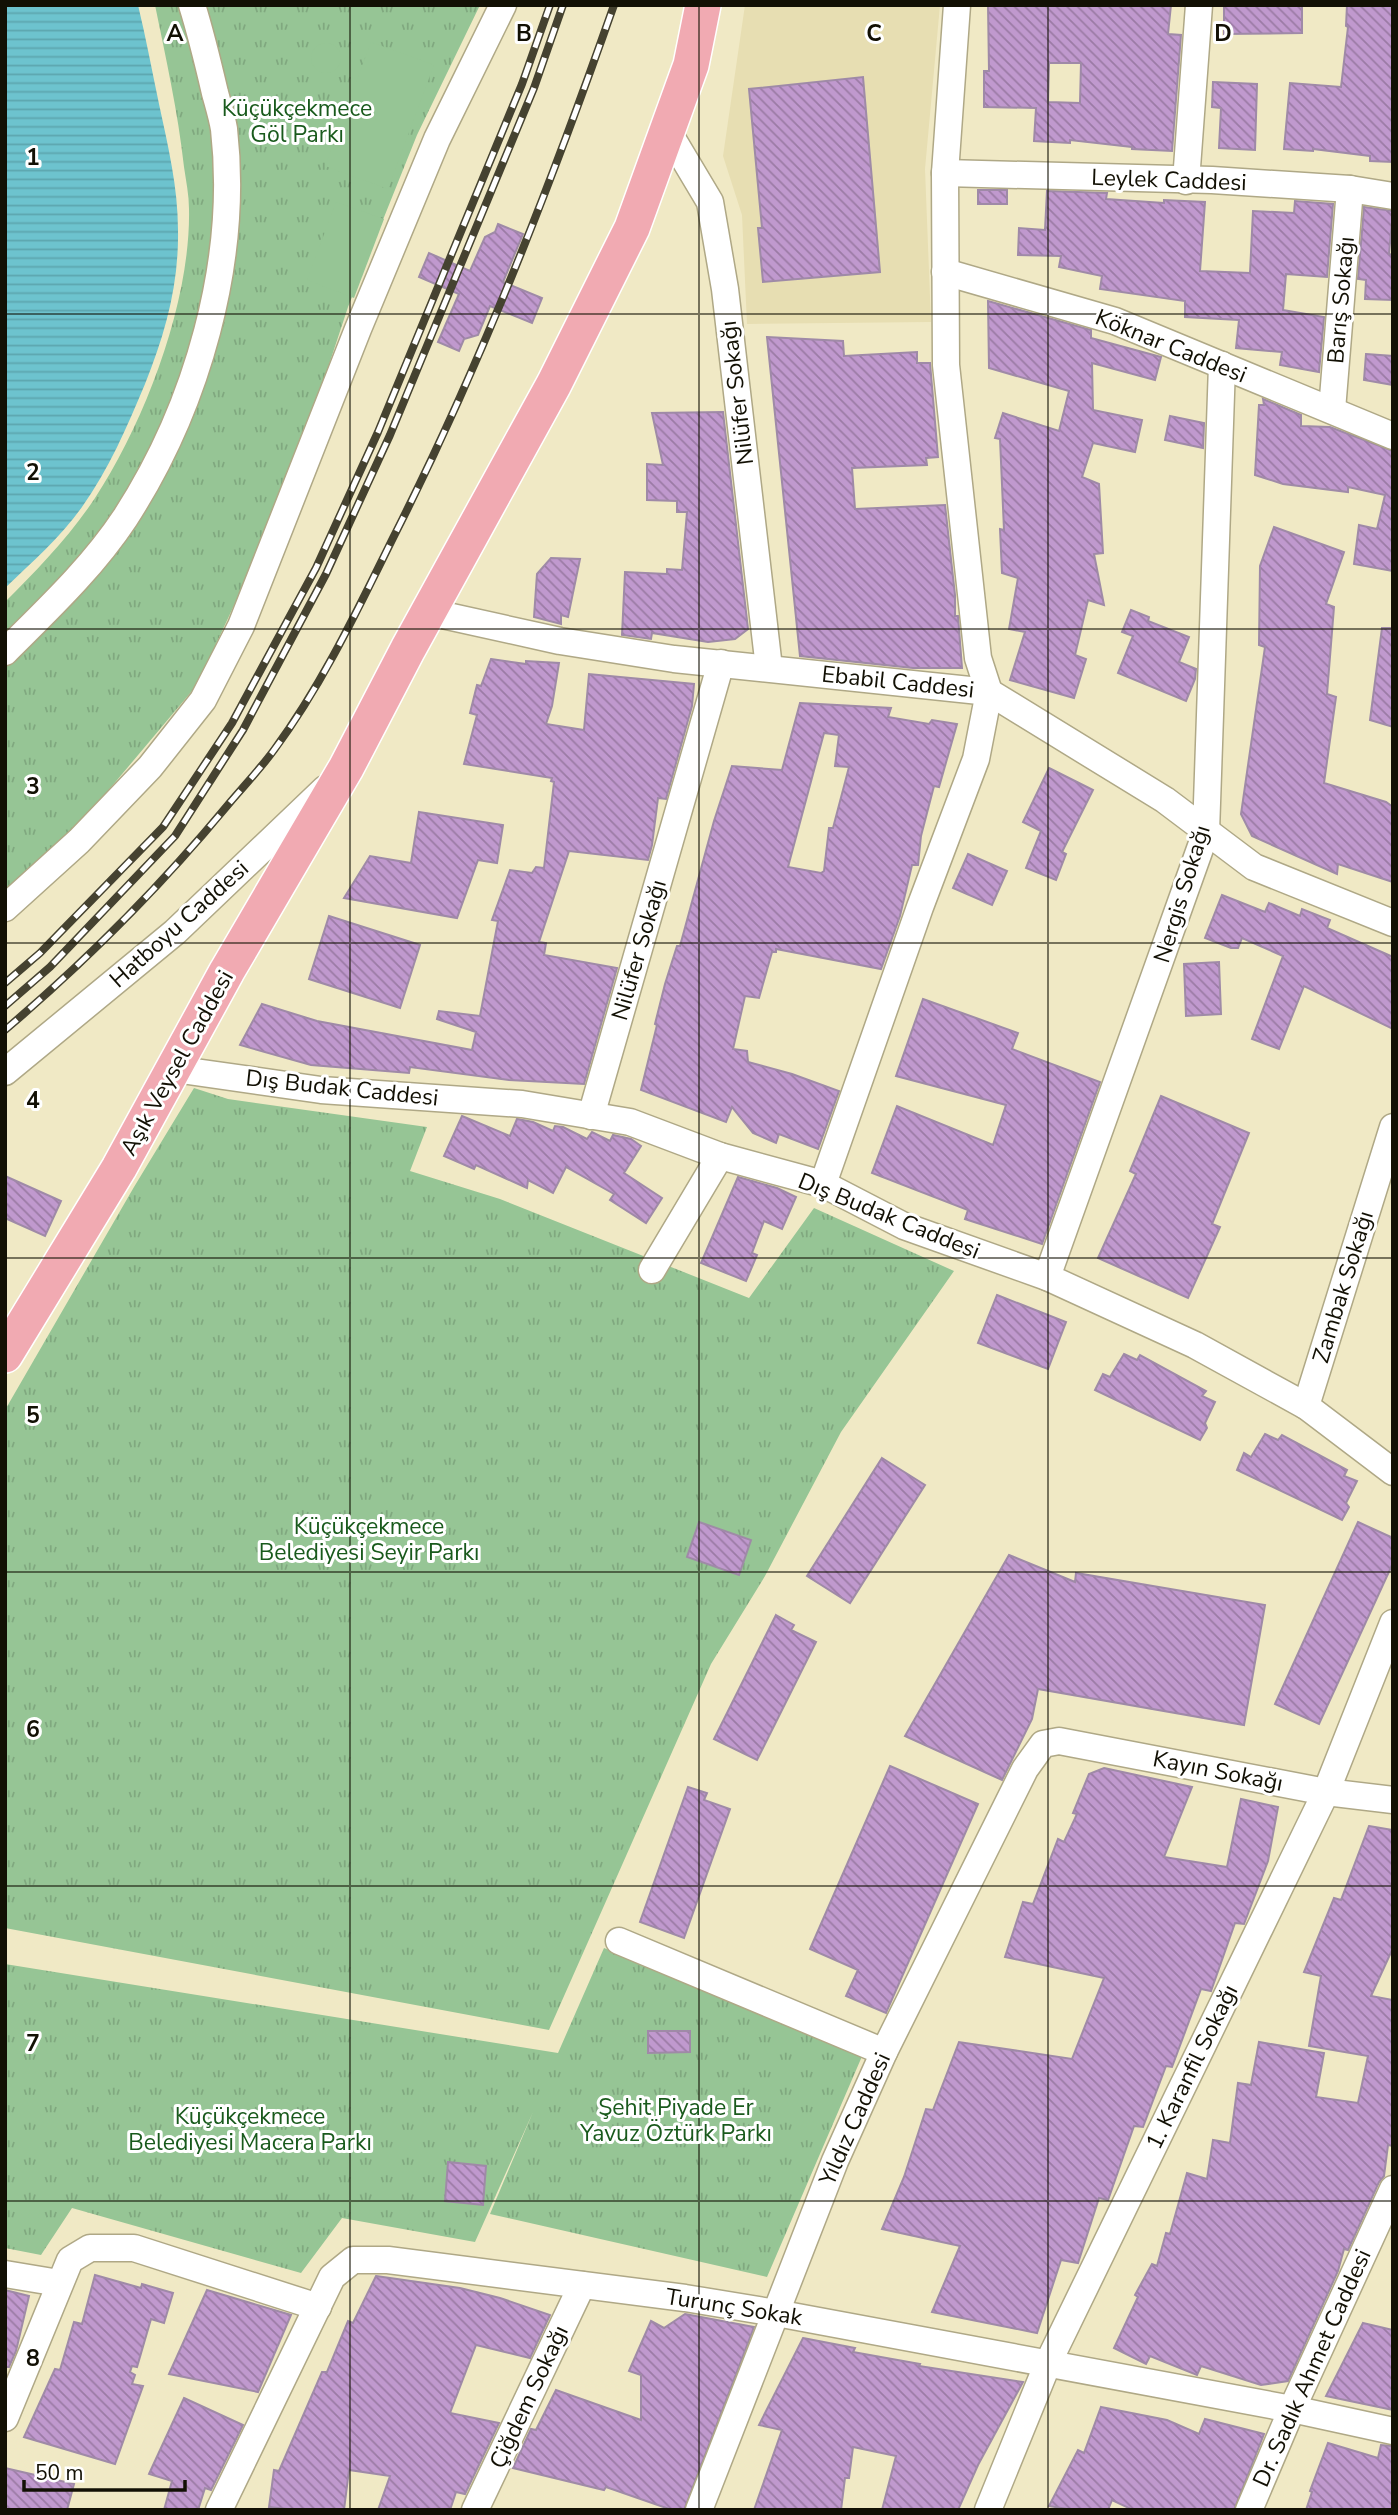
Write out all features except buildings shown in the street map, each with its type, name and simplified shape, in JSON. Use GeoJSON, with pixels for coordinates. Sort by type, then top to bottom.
{"type":"FeatureCollection","features":[{"type":"Feature","properties":{"kind":"main road","name":"Aşık Veysel Caddesi"},"geometry":{"type":"LineString","coordinates":[[5,1355],[120,1168],[227,971],[346,768],[554,384],[632,228],[691,65],[703,5]]}},
{"type":"Feature","properties":{"kind":"street"},"geometry":{"type":"LineString","coordinates":[[5,652],[69,589],[125,518],[167,440],[197,365],[217,294],[227,205],[223,128],[192,5]]}},
{"type":"Feature","properties":{"kind":"street"},"geometry":{"type":"LineString","coordinates":[[5,908],[79,841],[150,767],[203,700],[241,626],[437,139],[503,5]]}},
{"type":"Feature","properties":{"kind":"street"},"geometry":{"type":"LineString","coordinates":[[822,1184],[920,907],[976,760],[989,692],[978,658],[946,365],[945,173],[957,5]]}},
{"type":"Feature","properties":{"kind":"street"},"geometry":{"type":"LineString","coordinates":[[1186,181],[1199,5]]}},
{"type":"Feature","properties":{"kind":"street","name":"Nilüfer Sokağı"},"geometry":{"type":"LineString","coordinates":[[667,131],[710,202],[725,289],[769,668]]}},
{"type":"Feature","properties":{"kind":"street","name":"Leylek Caddesi"},"geometry":{"type":"LineString","coordinates":[[945,173],[1212,180],[1350,189],[1393,196]]}},
{"type":"Feature","properties":{"kind":"street","name":"Barış Sokağı"},"geometry":{"type":"LineString","coordinates":[[1332,410],[1350,189]]}},
{"type":"Feature","properties":{"kind":"street","name":"Köknar Caddesi"},"geometry":{"type":"LineString","coordinates":[[945,272],[1115,321],[1393,436]]}},
{"type":"Feature","properties":{"kind":"street","name":"Nergis Sokağı"},"geometry":{"type":"LineString","coordinates":[[1047,1277],[1206,832],[1222,365]]}},
{"type":"Feature","properties":{"kind":"street","name":"Ebabil Caddesi"},"geometry":{"type":"LineString","coordinates":[[429,612],[560,642],[674,659],[989,692],[1165,800],[1254,867],[1393,923]]}},
{"type":"Feature","properties":{"kind":"street","name":"Nilüfer Sokağı"},"geometry":{"type":"LineString","coordinates":[[591,1116],[721,663]]}},
{"type":"Feature","properties":{"kind":"street","name":"Hatboyu Caddesi"},"geometry":{"type":"LineString","coordinates":[[5,1072],[175,932],[346,768]]}},
{"type":"Feature","properties":{"kind":"street","name":"Dış Budak Caddesi"},"geometry":{"type":"LineString","coordinates":[[174,1069],[320,1090],[522,1104],[630,1122],[720,1156],[822,1184],[904,1226],[1047,1277],[1195,1345],[1306,1406],[1393,1472]]}},
{"type":"Feature","properties":{"kind":"street","name":"Zambak Sokağı"},"geometry":{"type":"LineString","coordinates":[[1306,1406],[1393,1127]]}},
{"type":"Feature","properties":{"kind":"street"},"geometry":{"type":"LineString","coordinates":[[652,1270],[720,1156]]}},
{"type":"Feature","properties":{"kind":"street","name":"1. Karanfil Sokağı"},"geometry":{"type":"LineString","coordinates":[[988,2510],[1048,2363],[1326,1792],[1393,1623]]}},
{"type":"Feature","properties":{"kind":"street","name":"Kayın Sokağı"},"geometry":{"type":"LineString","coordinates":[[1043,1744],[1059,1741],[1326,1792],[1393,1800]]}},
{"type":"Feature","properties":{"kind":"street","name":"Yıldız Caddesi"},"geometry":{"type":"LineString","coordinates":[[699,2510],[835,2161],[884,2052],[1025,1769],[1043,1744]]}},
{"type":"Feature","properties":{"kind":"street"},"geometry":{"type":"LineString","coordinates":[[618,1941],[884,2052]]}},
{"type":"Feature","properties":{"kind":"street","name":"Dr. Sadık Ahmet Caddesi"},"geometry":{"type":"LineString","coordinates":[[1249,2510],[1292,2409],[1393,2189]]}},
{"type":"Feature","properties":{"kind":"street"},"geometry":{"type":"LineString","coordinates":[[5,2418],[70,2260],[90,2248],[134,2248],[318,2307]]}},
{"type":"Feature","properties":{"kind":"street","name":"Turunç Sokak"},"geometry":{"type":"LineString","coordinates":[[219,2510],[332,2277],[353,2260],[388,2260],[776,2313],[1292,2409],[1393,2431]]}},
{"type":"Feature","properties":{"kind":"street"},"geometry":{"type":"LineString","coordinates":[[5,2274],[59,2283]]}},
{"type":"Feature","properties":{"kind":"street","name":"Çiğdem Sokağı"},"geometry":{"type":"LineString","coordinates":[[475,2510],[582,2285]]}},
{"type":"Feature","properties":{"kind":"shaded area"},"geometry":{"type":"Polygon","coordinates":[[[745,5],[940,5],[925,169],[931,322],[747,324],[742,215],[723,156],[745,5]]]}},
{"type":"Feature","properties":{"kind":"green space","name":"Küçükçekmece Göl Parkı"},"geometry":{"type":"Polygon","coordinates":[[[155,5],[480,5],[417,135],[348,307],[288,489],[197,685],[75,830],[5,894],[5,602],[75,526],[113,468],[131,434],[162,360],[182,282],[188,245],[188,198],[175,106],[155,5]]]}},
{"type":"Feature","properties":{"kind":"green space"},"geometry":{"type":"Polygon","coordinates":[[[371,42],[434,65],[388,189],[325,166],[371,42]]]}},
{"type":"Feature","properties":{"kind":"green space"},"geometry":{"type":"Polygon","coordinates":[[[326,43],[332,44],[340,52],[340,64],[332,72],[326,73],[320,72],[312,64],[311,58],[312,52],[320,44],[326,43]]]}},
{"type":"Feature","properties":{"kind":"green space"},"geometry":{"type":"Polygon","coordinates":[[[336,202],[384,219],[354,298],[307,280],[336,202]]]}},
{"type":"Feature","properties":{"kind":"green space","name":"Küçükçekmece Belediyesi Seyir Parkı"},"geometry":{"type":"Polygon","coordinates":[[[194,1088],[228,1099],[427,1127],[410,1171],[500,1199],[749,1298],[814,1208],[954,1271],[841,1432],[765,1576],[711,1664],[549,2030],[5,1928],[5,1410],[194,1088]]]}},
{"type":"Feature","properties":{"kind":"green space","name":"Küçükçekmece Belediyesi Macera Parkı"},"geometry":{"type":"Polygon","coordinates":[[[604,1948],[863,2054],[767,2277],[490,2214],[533,2112],[475,2242],[342,2218],[301,2273],[72,2208],[41,2255],[5,2248],[5,1964],[558,2053],[604,1948]]]}},
{"type":"Feature","properties":{"kind":"water"},"geometry":{"type":"Polygon","coordinates":[[[5,5],[138,5],[172,167],[178,250],[173,290],[159,347],[117,447],[92,493],[74,518],[5,588],[5,5]]]}},
{"type":"Feature","properties":{"kind":"railway"},"geometry":{"type":"LineString","coordinates":[[5,983],[40,953],[163,827],[232,723],[316,568],[378,432],[522,84],[550,5]]}},
{"type":"Feature","properties":{"kind":"railway"},"geometry":{"type":"LineString","coordinates":[[5,1006],[50,967],[175,836],[243,730],[326,574],[390,435],[534,88],[563,5]]}},
{"type":"Feature","properties":{"kind":"railway"},"geometry":{"type":"LineString","coordinates":[[5,1030],[93,951],[175,866],[269,757],[308,700],[366,593],[455,408],[539,208],[614,5]]}},
{"type":"Feature","properties":{"kind":"park label","name":"Şehit Piyade Er Yavuz Öztürk Parkı"},"geometry":{"type":"Point","coordinates":[676,2120]}}]}
